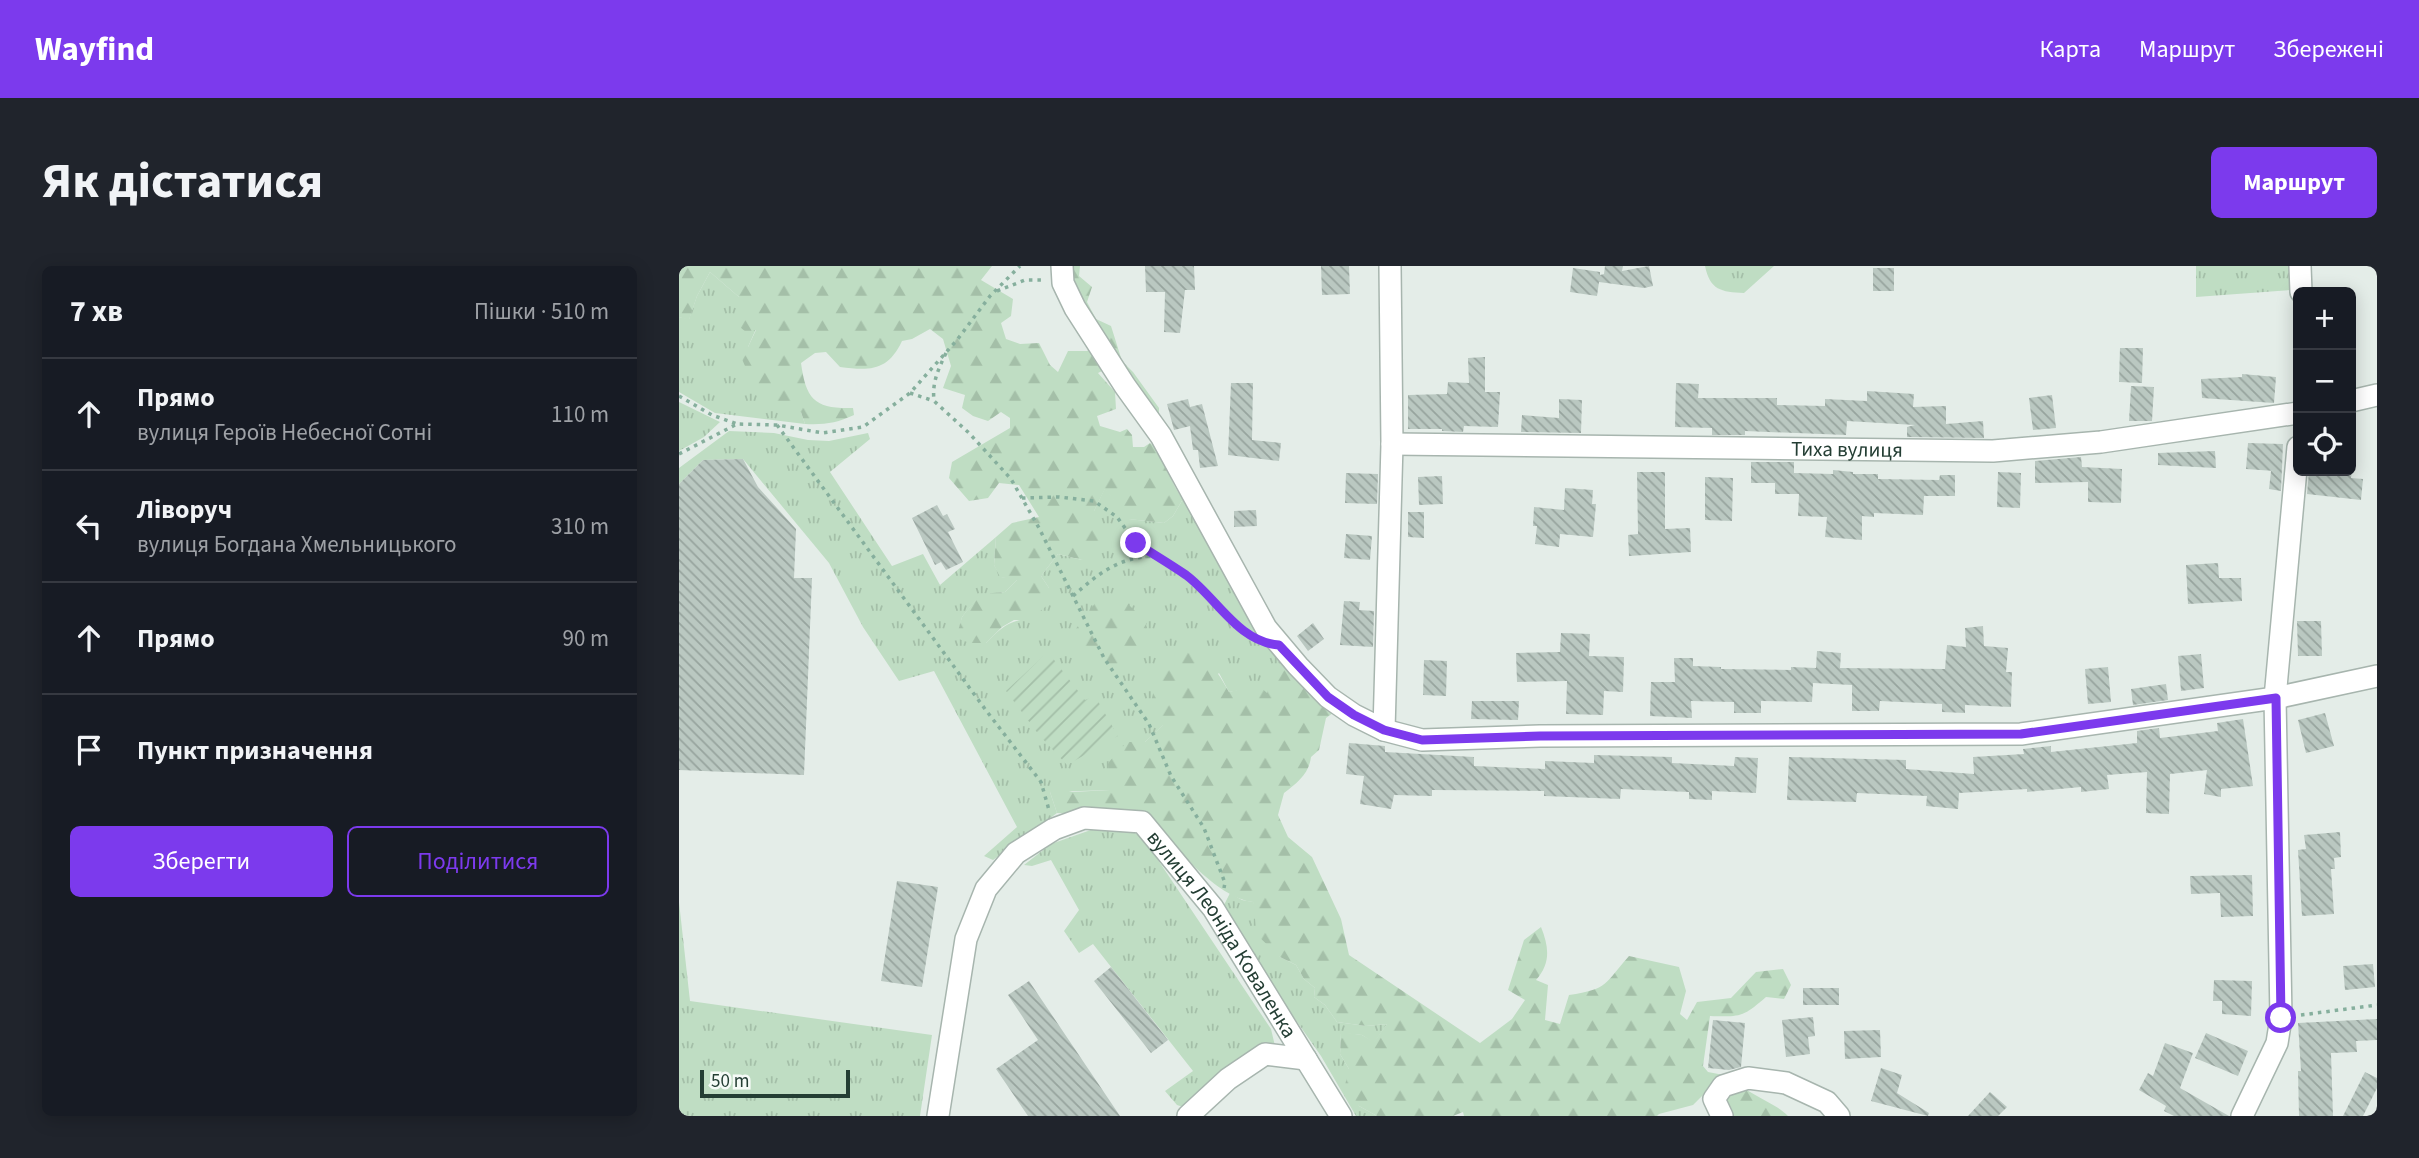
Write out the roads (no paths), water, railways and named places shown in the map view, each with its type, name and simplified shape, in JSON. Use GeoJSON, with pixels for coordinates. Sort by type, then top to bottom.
{"type":"FeatureCollection","features":[{"type":"Feature","properties":{"kind":"street"},"geometry":{"type":"LineString","coordinates":[[1384,730],[1392,444],[1390,266]]}},
{"type":"Feature","properties":{"kind":"street"},"geometry":{"type":"LineString","coordinates":[[2300,266],[2301,287]]}},
{"type":"Feature","properties":{"kind":"street"},"geometry":{"type":"LineString","coordinates":[[1062,274],[1082,320],[1161,436],[1266,628],[1328,697],[1354,715],[1384,730],[1422,740],[1540,736],[2021,734],[2276,698],[2377,676]]}},
{"type":"Feature","properties":{"kind":"street"},"geometry":{"type":"LineString","coordinates":[[2356,400],[2377,396]]}},
{"type":"Feature","properties":{"kind":"street","name":"Тиха вулиця"},"geometry":{"type":"LineString","coordinates":[[1392,444],[1993,451],[2101,442],[2293,414]]}},
{"type":"Feature","properties":{"kind":"street"},"geometry":{"type":"LineString","coordinates":[[2242,1116],[2277,1044],[2281,1018],[2276,698],[2295,476]]}},
{"type":"Feature","properties":{"kind":"street","name":"вулиця Леоніда Коваленка"},"geometry":{"type":"LineString","coordinates":[[938,1116],[966,939],[986,889],[1016,853],[1054,829],[1084,818],[1142,822],[1213,908],[1341,1116]]}},
{"type":"Feature","properties":{"kind":"street"},"geometry":{"type":"LineString","coordinates":[[1188,1116],[1228,1079],[1265,1054],[1306,1059]]}},
{"type":"Feature","properties":{"kind":"street"},"geometry":{"type":"LineString","coordinates":[[1722,1116],[1714,1099],[1723,1086],[1748,1078],[1786,1083],[1827,1102],[1839,1116]]}}]}
